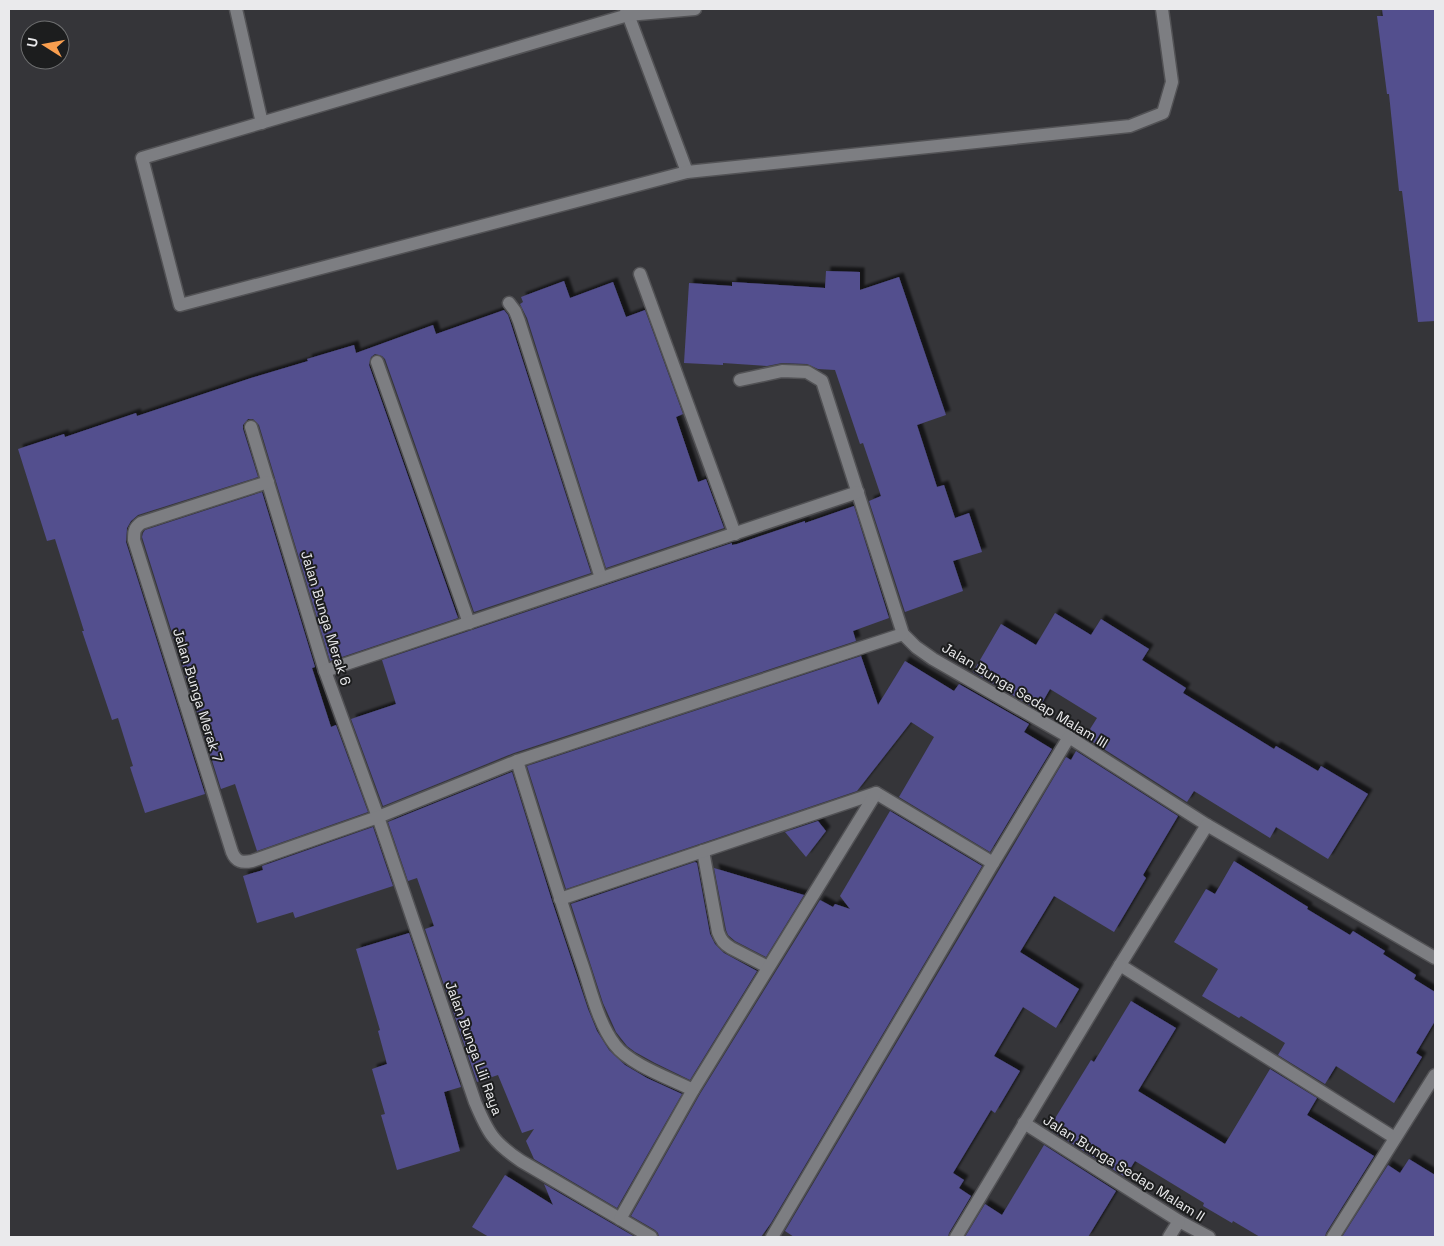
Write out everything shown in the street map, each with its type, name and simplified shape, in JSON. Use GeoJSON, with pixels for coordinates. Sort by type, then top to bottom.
{"type":"FeatureCollection","features":[{"type":"Feature","properties":{"kind":"street"},"geometry":{"type":"LineString","coordinates":[[236,9],[262,123]]}},
{"type":"Feature","properties":{"kind":"street"},"geometry":{"type":"LineString","coordinates":[[695,9],[627,12],[142,158],[180,305],[687,172],[1130,126],[1163,114],[1172,82],[1162,9]]}},
{"type":"Feature","properties":{"kind":"street"},"geometry":{"type":"LineString","coordinates":[[627,12],[687,172]]}},
{"type":"Feature","properties":{"kind":"street"},"geometry":{"type":"LineString","coordinates":[[640,274],[735,534]]}},
{"type":"Feature","properties":{"kind":"street"},"geometry":{"type":"LineString","coordinates":[[509,303],[519,321],[601,578]]}},
{"type":"Feature","properties":{"kind":"street"},"geometry":{"type":"LineString","coordinates":[[377,362],[469,623]]}},
{"type":"Feature","properties":{"kind":"street"},"geometry":{"type":"LineString","coordinates":[[378,817],[517,762],[903,634],[822,381],[807,372],[782,371],[740,380]]}},
{"type":"Feature","properties":{"kind":"street","name":"Jalan Bunga Merak 6"},"geometry":{"type":"LineString","coordinates":[[251,427],[325,671],[378,817]]}},
{"type":"Feature","properties":{"kind":"street","name":"Jalan Bunga Merak 7"},"geometry":{"type":"LineString","coordinates":[[268,482],[141,523],[137,526],[134,534],[134,540],[232,852],[234,858],[239,862],[252,862],[378,817]]}},
{"type":"Feature","properties":{"kind":"street"},"geometry":{"type":"LineString","coordinates":[[325,671],[858,492]]}},
{"type":"Feature","properties":{"kind":"street","name":"Jalan Bunga Sedap Malam III"},"geometry":{"type":"LineString","coordinates":[[903,634],[916,647],[934,659],[1069,737],[1207,825],[1435,958]]}},
{"type":"Feature","properties":{"kind":"street"},"geometry":{"type":"LineString","coordinates":[[772,1237],[1069,737]]}},
{"type":"Feature","properties":{"kind":"street"},"geometry":{"type":"LineString","coordinates":[[517,762],[560,899],[604,1026],[615,1046],[637,1063],[693,1090]]}},
{"type":"Feature","properties":{"kind":"street"},"geometry":{"type":"LineString","coordinates":[[560,899],[876,793],[993,863]]}},
{"type":"Feature","properties":{"kind":"street"},"geometry":{"type":"LineString","coordinates":[[620,1219],[693,1090],[876,793]]}},
{"type":"Feature","properties":{"kind":"street","name":"Jalan Bunga Lili Raya"},"geometry":{"type":"LineString","coordinates":[[378,817],[475,1102],[492,1137],[521,1161],[651,1237]]}},
{"type":"Feature","properties":{"kind":"street"},"geometry":{"type":"LineString","coordinates":[[956,1237],[1207,825]]}},
{"type":"Feature","properties":{"kind":"street"},"geometry":{"type":"LineString","coordinates":[[703,851],[720,939],[730,948],[768,967]]}},
{"type":"Feature","properties":{"kind":"street"},"geometry":{"type":"LineString","coordinates":[[1120,965],[1395,1138]]}},
{"type":"Feature","properties":{"kind":"street"},"geometry":{"type":"LineString","coordinates":[[1333,1237],[1435,1075]]}},
{"type":"Feature","properties":{"kind":"street","name":"Jalan Bunga Sedap Malam II"},"geometry":{"type":"LineString","coordinates":[[1024,1124],[1179,1221],[1208,1237]]}},
{"type":"Feature","properties":{"kind":"street"},"geometry":{"type":"LineString","coordinates":[[1169,1237],[1179,1221]]}},
{"type":"Feature","properties":{"kind":"building"},"geometry":{"type":"Polygon","coordinates":[[[1382,9],[1435,9],[1435,321],[1418,322],[1402,191],[1399,191],[1389,94],[1387,94],[1377,16],[1383,16],[1382,9]]]}},
{"type":"Feature","properties":{"kind":"building"},"geometry":{"type":"Polygon","coordinates":[[[826,271],[860,272],[860,290],[899,277],[946,415],[917,425],[937,487],[944,485],[955,518],[969,513],[982,552],[953,561],[963,591],[905,612],[869,501],[881,496],[863,443],[860,444],[835,370],[818,369],[807,364],[782,363],[767,366],[684,363],[689,283],[732,286],[732,282],[825,288],[826,271]]]}},
{"type":"Feature","properties":{"kind":"building"},"geometry":{"type":"Polygon","coordinates":[[[564,281],[570,298],[613,282],[626,317],[645,310],[683,414],[676,417],[698,482],[706,479],[724,528],[606,568],[527,318],[520,304],[523,302],[521,297],[564,281]]]}},
{"type":"Feature","properties":{"kind":"building"},"geometry":{"type":"Polygon","coordinates":[[[504,310],[511,324],[591,573],[474,612],[385,359],[375,354],[371,357],[369,365],[458,618],[330,661],[259,425],[253,419],[248,419],[243,425],[243,429],[258,477],[138,515],[127,528],[126,542],[205,794],[145,813],[130,767],[133,766],[118,718],[112,720],[82,631],[84,631],[55,539],[47,541],[18,449],[64,434],[65,437],[136,413],[137,416],[354,345],[356,353],[433,325],[436,334],[504,310]]]}},
{"type":"Feature","properties":{"kind":"building"},"geometry":{"type":"Polygon","coordinates":[[[262,492],[315,667],[312,668],[331,727],[336,725],[368,812],[257,851],[235,784],[221,789],[142,537],[145,530],[262,492]]]}},
{"type":"Feature","properties":{"kind":"building"},"geometry":{"type":"Polygon","coordinates":[[[854,506],[889,618],[853,631],[856,641],[514,753],[383,806],[351,719],[396,704],[382,660],[732,543],[732,545],[737,544],[854,506]]]}},
{"type":"Feature","properties":{"kind":"building"},"geometry":{"type":"Polygon","coordinates":[[[1055,613],[1091,635],[1101,619],[1149,649],[1142,660],[1186,688],[1183,693],[1274,749],[1276,746],[1318,771],[1321,766],[1368,794],[1328,859],[1276,827],[1270,838],[1194,791],[1187,802],[1085,737],[1097,718],[1050,689],[1038,710],[973,672],[1001,624],[1036,645],[1055,613]]]}},
{"type":"Feature","properties":{"kind":"building"},"geometry":{"type":"Polygon","coordinates":[[[861,656],[878,705],[905,661],[954,691],[959,684],[1029,724],[1024,732],[1052,749],[990,852],[899,797],[934,737],[911,722],[857,791],[566,889],[527,766],[861,656]]]}},
{"type":"Feature","properties":{"kind":"building"},"geometry":{"type":"Polygon","coordinates":[[[1076,751],[1178,816],[1143,875],[1146,878],[1114,932],[1054,896],[1020,952],[1079,989],[1056,1028],[1023,1007],[994,1056],[1020,1071],[995,1113],[991,1110],[953,1173],[964,1180],[959,1188],[971,1196],[948,1237],[794,1237],[785,1231],[1066,757],[1071,760],[1076,751]]]}},
{"type":"Feature","properties":{"kind":"building"},"geometry":{"type":"Polygon","coordinates":[[[512,772],[552,901],[597,1031],[609,1050],[625,1065],[647,1078],[682,1094],[617,1208],[534,1159],[526,1141],[534,1129],[522,1133],[498,1075],[477,1082],[425,929],[434,926],[417,878],[408,881],[388,822],[512,772]]]}},
{"type":"Feature","properties":{"kind":"building"},"geometry":{"type":"Polygon","coordinates":[[[890,811],[982,866],[761,1237],[659,1237],[655,1230],[631,1216],[700,1094],[820,900],[833,907],[835,904],[850,909],[840,896],[890,811]]]}},
{"type":"Feature","properties":{"kind":"building"},"geometry":{"type":"Polygon","coordinates":[[[818,821],[826,831],[806,857],[785,832],[818,821]]]}},
{"type":"Feature","properties":{"kind":"building"},"geometry":{"type":"Polygon","coordinates":[[[373,827],[393,886],[295,918],[293,912],[257,923],[243,876],[263,870],[262,866],[373,827]]]}},
{"type":"Feature","properties":{"kind":"building"},"geometry":{"type":"Polygon","coordinates":[[[1234,861],[1350,935],[1353,931],[1385,951],[1383,954],[1416,975],[1414,979],[1435,992],[1435,1021],[1416,1053],[1422,1057],[1394,1103],[1336,1066],[1325,1084],[1278,1055],[1285,1043],[1241,1016],[1239,1018],[1202,996],[1218,969],[1174,942],[1206,889],[1215,894],[1234,861]]]}},
{"type":"Feature","properties":{"kind":"building"},"geometry":{"type":"Polygon","coordinates":[[[695,862],[697,863],[710,934],[715,944],[724,953],[757,971],[690,1080],[635,1052],[627,1046],[616,1032],[603,1003],[571,904],[695,862]]]}},
{"type":"Feature","properties":{"kind":"building"},"geometry":{"type":"Polygon","coordinates":[[[714,868],[804,895],[766,957],[735,941],[728,935],[714,868]]]}},
{"type":"Feature","properties":{"kind":"building"},"geometry":{"type":"Polygon","coordinates":[[[409,933],[461,1087],[444,1092],[460,1151],[397,1170],[381,1115],[385,1114],[372,1069],[387,1064],[378,1031],[380,1030],[356,949],[409,933]]]}},
{"type":"Feature","properties":{"kind":"building"},"geometry":{"type":"Polygon","coordinates":[[[1131,1001],[1176,1028],[1138,1091],[1225,1144],[1270,1069],[1317,1098],[1307,1115],[1374,1156],[1325,1237],[1260,1237],[1203,1206],[1204,1203],[1135,1161],[1125,1177],[1052,1131],[1058,1122],[1054,1120],[1091,1060],[1094,1062],[1131,1001]]]}},
{"type":"Feature","properties":{"kind":"building"},"geometry":{"type":"Polygon","coordinates":[[[1044,1145],[1116,1191],[1088,1237],[965,1237],[985,1204],[1002,1215],[1044,1145]]]}},
{"type":"Feature","properties":{"kind":"building"},"geometry":{"type":"Polygon","coordinates":[[[1409,1159],[1435,1175],[1435,1237],[1342,1237],[1388,1165],[1400,1173],[1409,1159]]]}},
{"type":"Feature","properties":{"kind":"building"},"geometry":{"type":"Polygon","coordinates":[[[505,1175],[553,1205],[544,1184],[635,1237],[489,1237],[472,1227],[505,1175]]]}}]}
